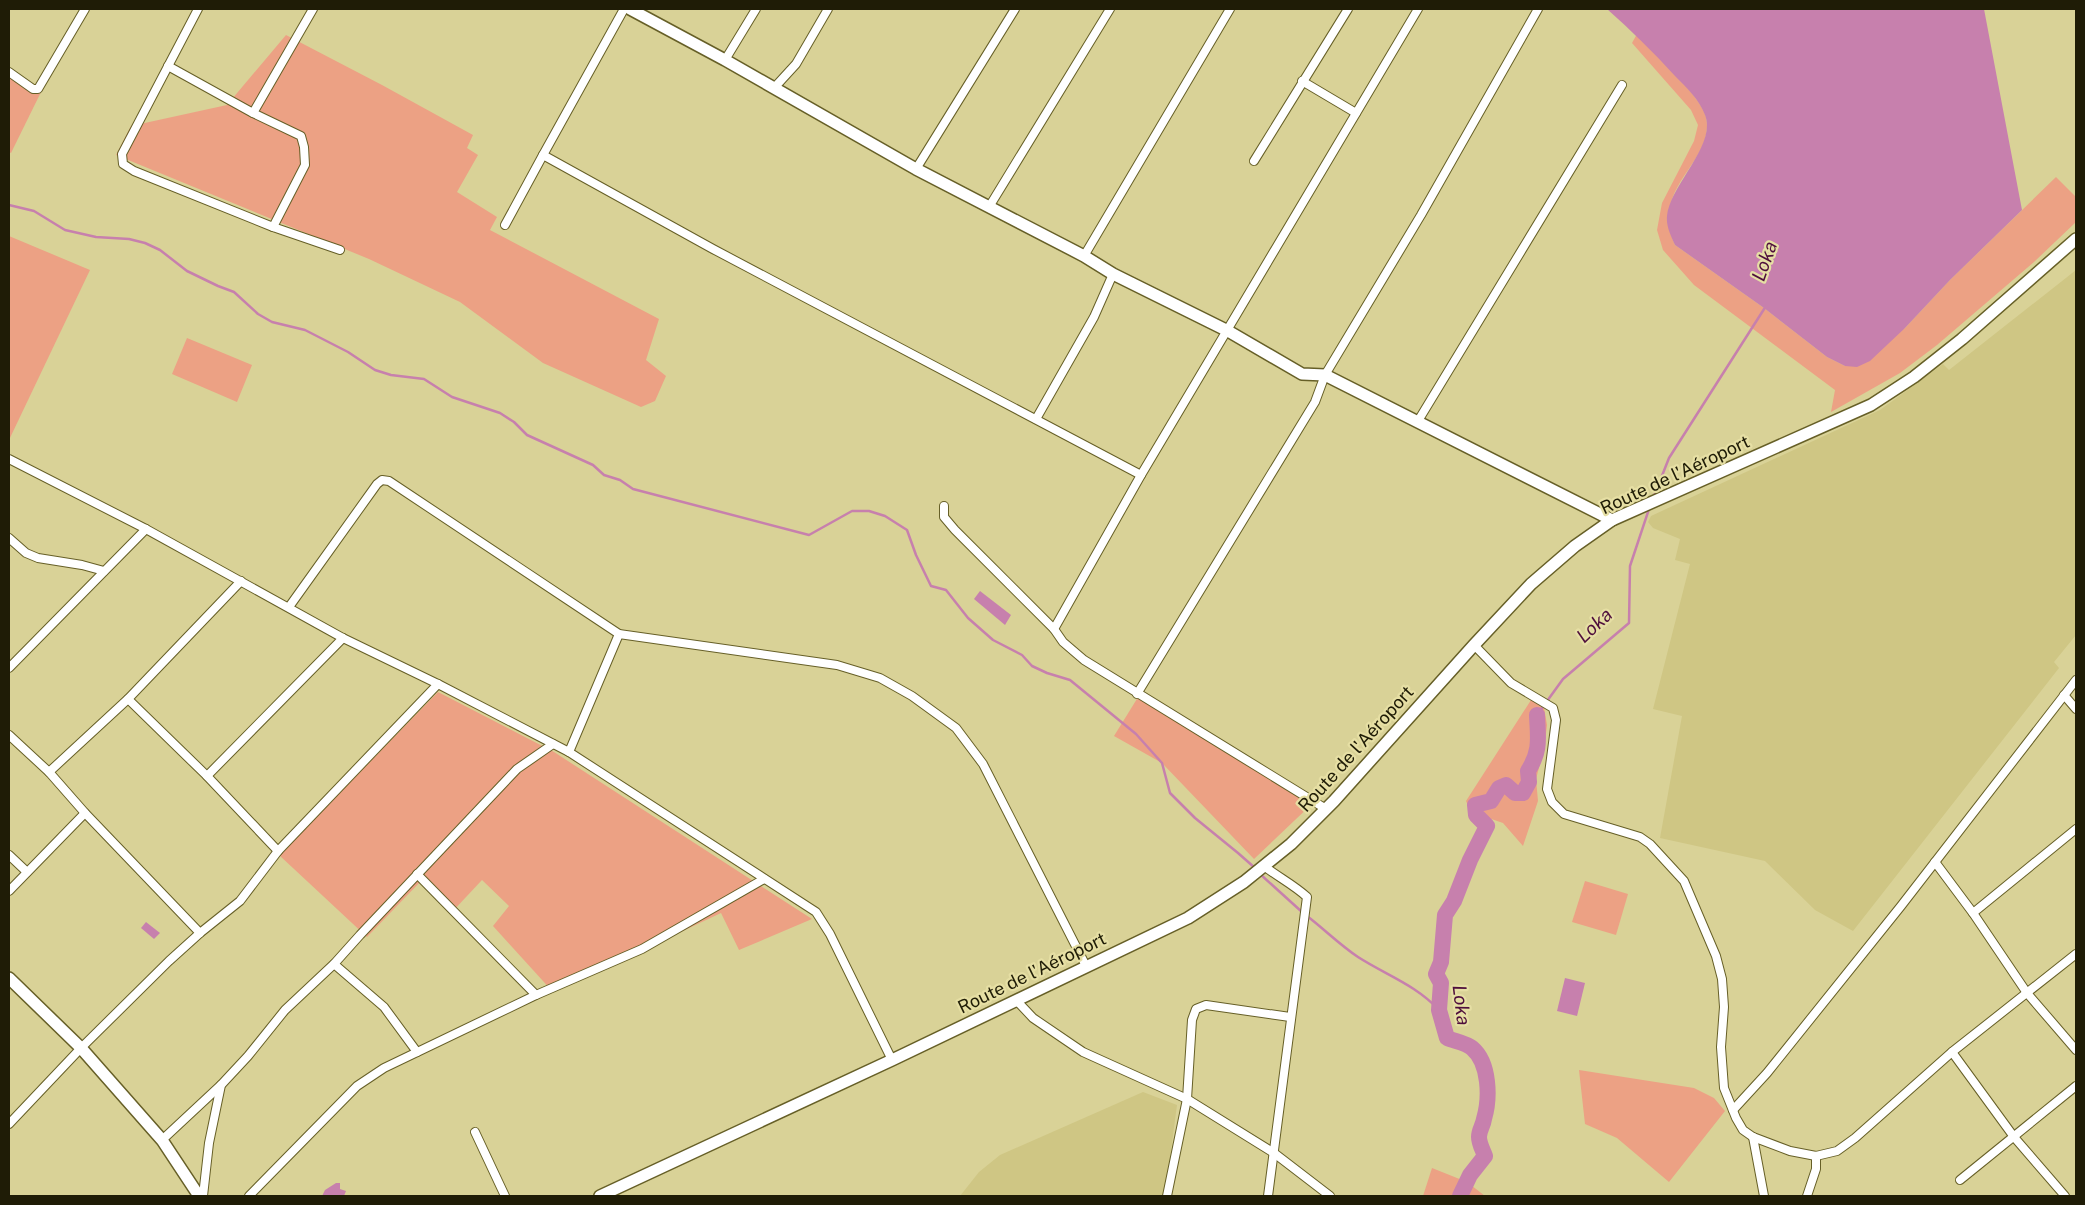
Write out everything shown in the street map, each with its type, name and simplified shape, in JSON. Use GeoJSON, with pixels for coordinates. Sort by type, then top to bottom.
{"type":"FeatureCollection","features":[{"type":"Feature","properties":{"kind":"main road"},"geometry":{"type":"LineString","coordinates":[[630,9],[725,60],[916,168],[1084,256],[1113,274],[1228,332],[1302,374],[1326,375],[1612,520]]}},
{"type":"Feature","properties":{"kind":"main road","name":"Route de l'Aéroport"},"geometry":{"type":"LineString","coordinates":[[600,1196],[892,1060],[1188,918],[1244,882],[1291,844],[1326,809],[1531,584],[1575,546],[1612,520],[1871,405],[1914,377],[1962,339],[2076,239]]}},
{"type":"Feature","properties":{"kind":"main road"},"geometry":{"type":"LineString","coordinates":[[9,978],[81,1048],[162,1140],[201,1196]]}},
{"type":"Feature","properties":{"kind":"street"},"geometry":{"type":"LineString","coordinates":[[9,72],[33,89],[38,88],[85,9]]}},
{"type":"Feature","properties":{"kind":"street"},"geometry":{"type":"LineString","coordinates":[[198,9],[122,154],[123,164],[134,171],[273,227],[340,250]]}},
{"type":"Feature","properties":{"kind":"street"},"geometry":{"type":"LineString","coordinates":[[253,113],[313,9]]}},
{"type":"Feature","properties":{"kind":"street"},"geometry":{"type":"LineString","coordinates":[[505,224],[624,9]]}},
{"type":"Feature","properties":{"kind":"street"},"geometry":{"type":"LineString","coordinates":[[725,60],[756,9]]}},
{"type":"Feature","properties":{"kind":"street"},"geometry":{"type":"LineString","coordinates":[[774,88],[796,64],[828,9]]}},
{"type":"Feature","properties":{"kind":"street"},"geometry":{"type":"LineString","coordinates":[[916,168],[1015,9]]}},
{"type":"Feature","properties":{"kind":"street"},"geometry":{"type":"LineString","coordinates":[[989,207],[1110,9]]}},
{"type":"Feature","properties":{"kind":"street"},"geometry":{"type":"LineString","coordinates":[[1084,256],[1230,9]]}},
{"type":"Feature","properties":{"kind":"street"},"geometry":{"type":"LineString","coordinates":[[1254,162],[1302,81],[1348,9]]}},
{"type":"Feature","properties":{"kind":"street"},"geometry":{"type":"LineString","coordinates":[[1054,629],[1142,474],[1418,9]]}},
{"type":"Feature","properties":{"kind":"street"},"geometry":{"type":"LineString","coordinates":[[1137,694],[1315,402],[1326,375],[1426,206],[1538,9]]}},
{"type":"Feature","properties":{"kind":"street"},"geometry":{"type":"LineString","coordinates":[[168,66],[253,113],[301,136],[305,165],[273,227]]}},
{"type":"Feature","properties":{"kind":"street"},"geometry":{"type":"LineString","coordinates":[[1302,81],[1356,113]]}},
{"type":"Feature","properties":{"kind":"street"},"geometry":{"type":"LineString","coordinates":[[1418,421],[1622,85]]}},
{"type":"Feature","properties":{"kind":"street"},"geometry":{"type":"LineString","coordinates":[[543,155],[713,249],[1142,474]]}},
{"type":"Feature","properties":{"kind":"street"},"geometry":{"type":"LineString","coordinates":[[1036,420],[1094,317],[1113,274]]}},
{"type":"Feature","properties":{"kind":"street"},"geometry":{"type":"LineString","coordinates":[[9,459],[146,529],[343,638],[438,684],[569,752],[816,912],[830,934],[892,1060]]}},
{"type":"Feature","properties":{"kind":"street"},"geometry":{"type":"LineString","coordinates":[[289,607],[377,484],[382,480],[389,481],[619,634],[837,665],[880,678],[912,696],[956,728],[983,764],[1086,966]]}},
{"type":"Feature","properties":{"kind":"street"},"geometry":{"type":"LineString","coordinates":[[944,506],[944,516],[955,530],[1054,629],[1063,642],[1084,660],[1326,809]]}},
{"type":"Feature","properties":{"kind":"street"},"geometry":{"type":"LineString","coordinates":[[9,668],[146,529]]}},
{"type":"Feature","properties":{"kind":"street"},"geometry":{"type":"LineString","coordinates":[[9,538],[26,553],[38,558],[82,565],[104,572]]}},
{"type":"Feature","properties":{"kind":"street"},"geometry":{"type":"LineString","coordinates":[[49,772],[128,699],[241,581]]}},
{"type":"Feature","properties":{"kind":"street"},"geometry":{"type":"LineString","coordinates":[[569,752],[619,634]]}},
{"type":"Feature","properties":{"kind":"street"},"geometry":{"type":"LineString","coordinates":[[207,776],[343,638]]}},
{"type":"Feature","properties":{"kind":"street"},"geometry":{"type":"LineString","coordinates":[[1474,645],[1511,683],[1553,708],[1556,720],[1547,789],[1552,802],[1564,814],[1640,837],[1650,844],[1684,881],[1707,932],[1722,980],[1724,1007],[1721,1047],[1724,1088],[1743,1130],[1753,1137],[1790,1151],[1816,1156],[1837,1151],[1855,1138],[1989,1021],[2076,954]]}},
{"type":"Feature","properties":{"kind":"street"},"geometry":{"type":"LineString","coordinates":[[1733,1110],[1767,1073],[1935,862],[2076,680]]}},
{"type":"Feature","properties":{"kind":"street"},"geometry":{"type":"LineString","coordinates":[[9,1124],[81,1048],[200,933],[240,900],[278,852],[438,684]]}},
{"type":"Feature","properties":{"kind":"street"},"geometry":{"type":"LineString","coordinates":[[2064,695],[2076,709]]}},
{"type":"Feature","properties":{"kind":"street"},"geometry":{"type":"LineString","coordinates":[[128,699],[207,776],[278,852]]}},
{"type":"Feature","properties":{"kind":"street"},"geometry":{"type":"LineString","coordinates":[[9,735],[49,772],[85,813],[200,933]]}},
{"type":"Feature","properties":{"kind":"street"},"geometry":{"type":"LineString","coordinates":[[162,1140],[221,1085],[248,1056],[285,1010],[334,964],[517,769],[554,744]]}},
{"type":"Feature","properties":{"kind":"street"},"geometry":{"type":"LineString","coordinates":[[9,891],[85,813]]}},
{"type":"Feature","properties":{"kind":"street"},"geometry":{"type":"LineString","coordinates":[[1973,913],[2076,829]]}},
{"type":"Feature","properties":{"kind":"street"},"geometry":{"type":"LineString","coordinates":[[9,855],[27,872]]}},
{"type":"Feature","properties":{"kind":"street"},"geometry":{"type":"LineString","coordinates":[[1935,862],[1973,913],[2027,993],[2076,1050]]}},
{"type":"Feature","properties":{"kind":"street"},"geometry":{"type":"LineString","coordinates":[[1264,866],[1288,884],[1296,887],[1307,897],[1268,1196]]}},
{"type":"Feature","properties":{"kind":"street"},"geometry":{"type":"LineString","coordinates":[[417,874],[536,995]]}},
{"type":"Feature","properties":{"kind":"street"},"geometry":{"type":"LineString","coordinates":[[249,1196],[357,1086],[384,1068],[536,995],[642,949],[764,879]]}},
{"type":"Feature","properties":{"kind":"street"},"geometry":{"type":"LineString","coordinates":[[334,964],[384,1007],[417,1052]]}},
{"type":"Feature","properties":{"kind":"street"},"geometry":{"type":"LineString","coordinates":[[1016,1000],[1033,1018],[1083,1052],[1187,1099],[1274,1153],[1330,1196]]}},
{"type":"Feature","properties":{"kind":"street"},"geometry":{"type":"LineString","coordinates":[[1167,1196],[1187,1099],[1192,1020],[1196,1009],[1206,1005],[1290,1017]]}},
{"type":"Feature","properties":{"kind":"street"},"geometry":{"type":"LineString","coordinates":[[1952,1052],[2014,1137],[2065,1196]]}},
{"type":"Feature","properties":{"kind":"street"},"geometry":{"type":"LineString","coordinates":[[201,1196],[209,1143],[221,1085]]}},
{"type":"Feature","properties":{"kind":"street"},"geometry":{"type":"LineString","coordinates":[[1960,1180],[2076,1086]]}},
{"type":"Feature","properties":{"kind":"street"},"geometry":{"type":"LineString","coordinates":[[475,1132],[506,1196]]}},
{"type":"Feature","properties":{"kind":"street"},"geometry":{"type":"LineString","coordinates":[[1753,1137],[1764,1196]]}},
{"type":"Feature","properties":{"kind":"street"},"geometry":{"type":"LineString","coordinates":[[1807,1196],[1816,1169],[1816,1156]]}},
{"type":"Feature","properties":{"kind":"shaded area"},"geometry":{"type":"Polygon","coordinates":[[[1637,34],[1686,86],[1702,108],[1706,117],[1706,133],[1702,148],[1676,191],[1670,207],[1669,225],[1675,245],[1764,308],[1827,357],[1845,366],[1905,328],[1950,280],[2056,177],[2076,197],[2076,222],[2034,262],[1937,345],[1900,373],[1831,412],[1835,390],[1694,285],[1663,250],[1657,230],[1662,203],[1694,141],[1698,125],[1691,110],[1632,43],[1637,34]]]}},
{"type":"Feature","properties":{"kind":"shaded area"},"geometry":{"type":"Polygon","coordinates":[[[286,35],[473,135],[467,148],[478,155],[457,192],[497,217],[490,230],[659,319],[646,360],[666,376],[655,401],[641,407],[543,363],[460,302],[369,259],[116,155],[131,126],[227,105],[286,35]]]}},
{"type":"Feature","properties":{"kind":"shaded area"},"geometry":{"type":"Polygon","coordinates":[[[9,73],[43,88],[11,153],[9,152],[9,73]]]}},
{"type":"Feature","properties":{"kind":"shaded area"},"geometry":{"type":"Polygon","coordinates":[[[9,236],[90,270],[9,440],[9,236]]]}},
{"type":"Feature","properties":{"kind":"shaded area"},"geometry":{"type":"Polygon","coordinates":[[[2076,270],[2076,635],[2054,662],[2059,668],[1853,931],[1815,910],[1765,861],[1660,838],[1682,716],[1653,709],[1690,564],[1675,560],[1680,539],[1653,528],[1648,522],[1651,516],[1880,410],[1943,364],[1949,370],[2076,270]]]}},
{"type":"Feature","properties":{"kind":"shaded area"},"geometry":{"type":"Polygon","coordinates":[[[187,338],[252,365],[237,402],[172,374],[187,338]]]}},
{"type":"Feature","properties":{"kind":"shaded area"},"geometry":{"type":"Polygon","coordinates":[[[438,692],[554,752],[812,919],[739,950],[721,913],[553,992],[493,926],[509,906],[482,880],[452,912],[421,881],[367,937],[279,855],[438,692]]]}},
{"type":"Feature","properties":{"kind":"shaded area"},"geometry":{"type":"Polygon","coordinates":[[[1140,694],[1314,802],[1254,859],[1162,763],[1114,736],[1140,694]]]}},
{"type":"Feature","properties":{"kind":"shaded area"},"geometry":{"type":"Polygon","coordinates":[[[1531,700],[1544,707],[1547,725],[1544,749],[1536,779],[1538,801],[1523,846],[1503,823],[1471,812],[1466,801],[1531,700]]]}},
{"type":"Feature","properties":{"kind":"shaded area"},"geometry":{"type":"Polygon","coordinates":[[[1585,881],[1628,894],[1616,935],[1572,922],[1585,881]]]}},
{"type":"Feature","properties":{"kind":"shaded area"},"geometry":{"type":"Polygon","coordinates":[[[1579,1070],[1694,1088],[1714,1098],[1725,1111],[1669,1182],[1617,1138],[1585,1124],[1579,1070]]]}},
{"type":"Feature","properties":{"kind":"shaded area"},"geometry":{"type":"Polygon","coordinates":[[[1143,1092],[1177,1105],[1165,1196],[960,1196],[979,1172],[1000,1155],[1143,1092]]]}},
{"type":"Feature","properties":{"kind":"shaded area"},"geometry":{"type":"Polygon","coordinates":[[[1432,1168],[1467,1182],[1485,1196],[1423,1196],[1432,1168]]]}},
{"type":"Feature","properties":{"kind":"water"},"geometry":{"type":"Polygon","coordinates":[[[1607,9],[1984,9],[2022,210],[1870,361],[1857,367],[1845,366],[1827,357],[1764,308],[1675,245],[1670,235],[1667,216],[1676,191],[1705,139],[1707,127],[1705,115],[1688,89],[1642,41],[1607,9]]]}},
{"type":"Feature","properties":{"kind":"water"},"geometry":{"type":"Polygon","coordinates":[[[980,591],[1011,615],[1005,625],[974,599],[980,591]]]}},
{"type":"Feature","properties":{"kind":"water"},"geometry":{"type":"Polygon","coordinates":[[[146,922],[160,933],[154,939],[141,928],[146,922]]]}},
{"type":"Feature","properties":{"kind":"water"},"geometry":{"type":"Polygon","coordinates":[[[1565,978],[1585,983],[1577,1016],[1557,1011],[1565,978]]]}},
{"type":"Feature","properties":{"kind":"water"},"geometry":{"type":"Polygon","coordinates":[[[336,1183],[340,1183],[340,1189],[346,1191],[344,1196],[322,1196],[325,1190],[336,1183]]]}},
{"type":"Feature","properties":{"kind":"waterway"},"geometry":{"type":"LineString","coordinates":[[9,205],[34,211],[65,230],[96,237],[129,239],[145,243],[160,250],[187,271],[234,292],[258,314],[272,322],[305,330],[348,352],[375,370],[391,375],[424,379],[452,397],[500,413],[514,422],[527,435],[593,465],[604,475],[620,480],[633,489],[809,535],[852,511],[869,511],[885,516],[907,530],[916,555],[931,586],[946,590],[968,618],[993,640],[1022,655],[1032,666],[1070,680],[1136,734],[1162,763],[1170,793],[1195,818],[1255,868]]}},
{"type":"Feature","properties":{"kind":"waterway","name":"Loka"},"geometry":{"type":"LineString","coordinates":[[1654,496],[1669,458],[1766,306]]}},
{"type":"Feature","properties":{"kind":"waterway","name":"Loka"},"geometry":{"type":"LineString","coordinates":[[1537,715],[1563,679],[1629,623],[1630,566],[1650,506]]}},
{"type":"Feature","properties":{"kind":"waterway","name":"Loka"},"geometry":{"type":"LineString","coordinates":[[1460,1196],[1470,1175],[1485,1156],[1479,1137],[1486,1111],[1488,1092],[1485,1072],[1478,1055],[1469,1046],[1447,1038],[1439,1010],[1441,983],[1436,974],[1441,962],[1445,915],[1454,901],[1470,860],[1487,826],[1476,815],[1475,805],[1491,801],[1499,788],[1506,785],[1515,793],[1523,793],[1529,782],[1528,771],[1535,757],[1538,744],[1537,715]]}},
{"type":"Feature","properties":{"kind":"waterway"},"geometry":{"type":"LineString","coordinates":[[1260,874],[1302,912]]}},
{"type":"Feature","properties":{"kind":"waterway"},"geometry":{"type":"LineString","coordinates":[[1307,916],[1351,952],[1411,987],[1439,1010]]}}]}
